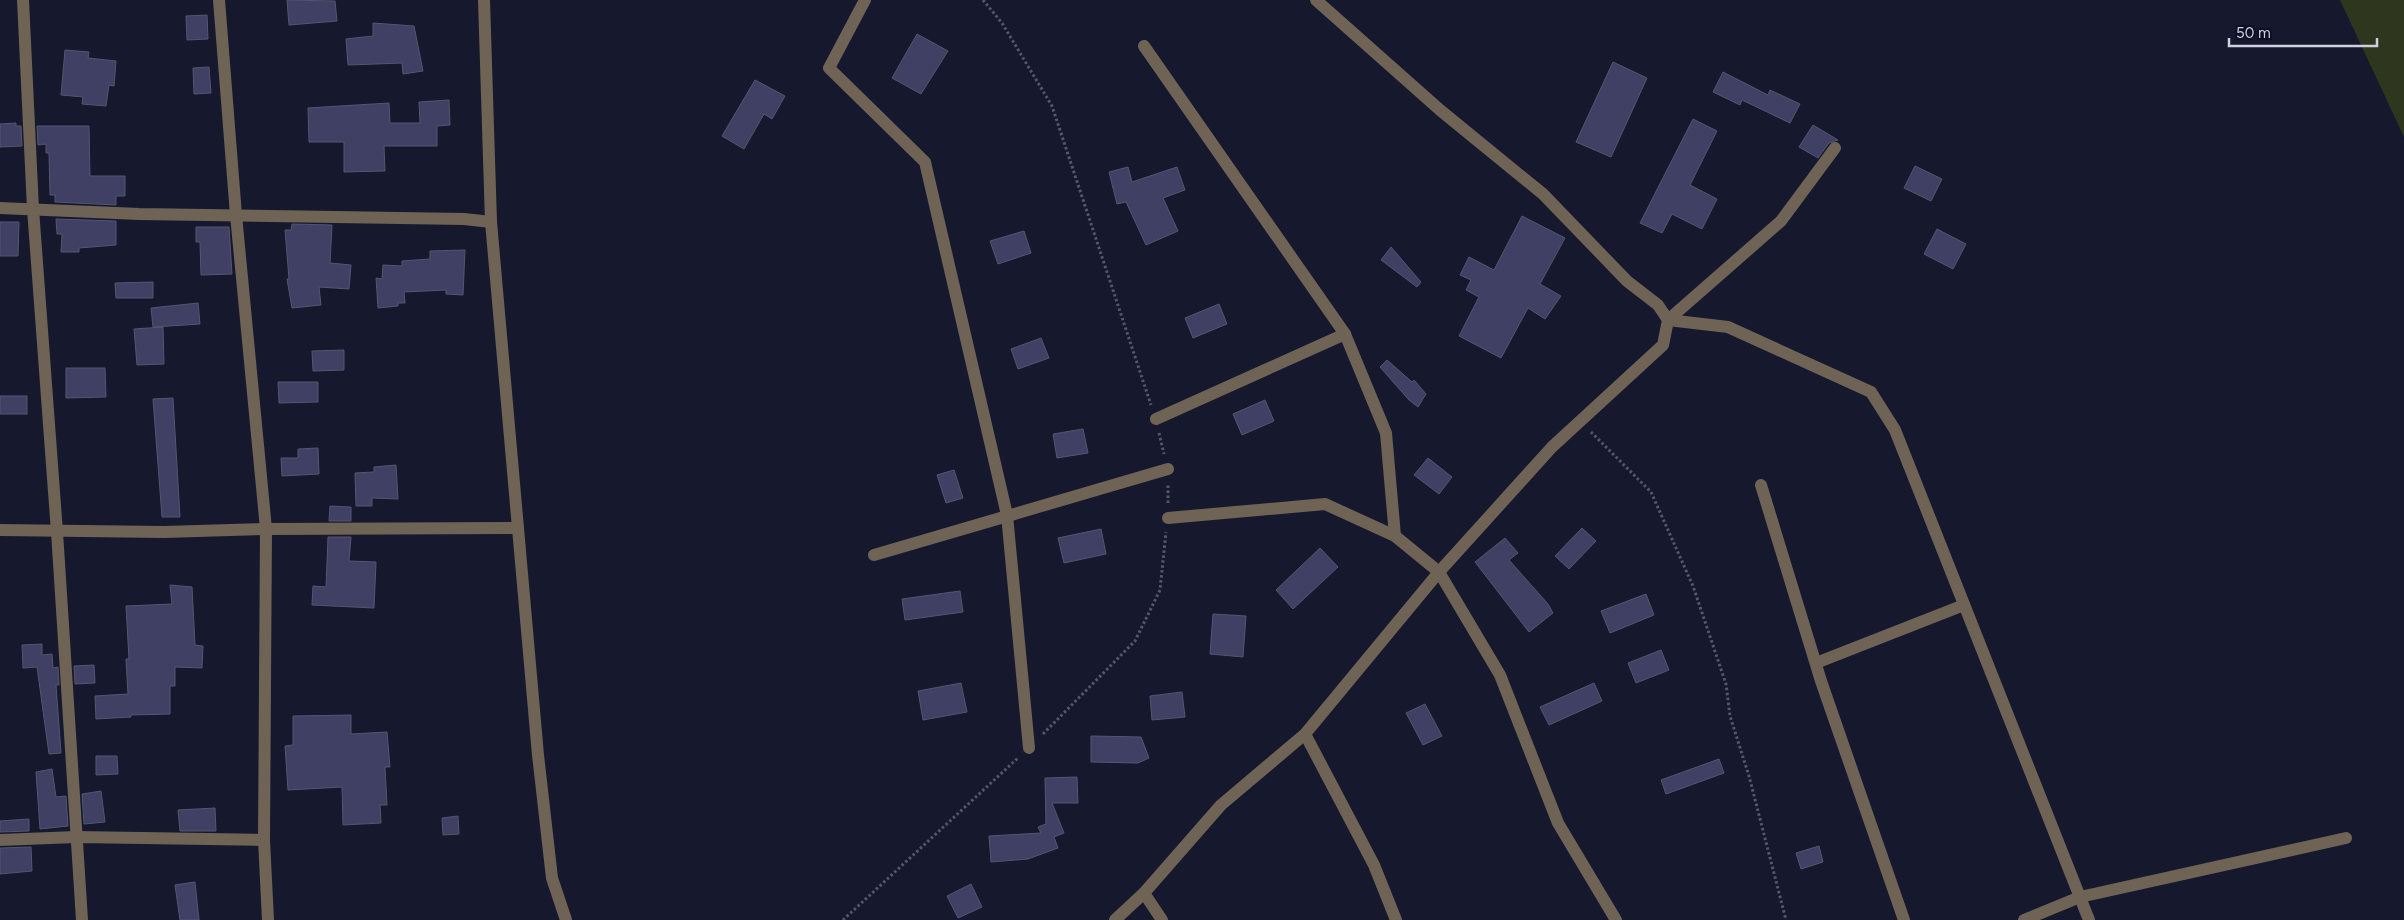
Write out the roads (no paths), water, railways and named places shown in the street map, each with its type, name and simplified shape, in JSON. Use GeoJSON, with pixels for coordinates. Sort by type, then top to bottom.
{"type":"FeatureCollection","features":[{"type":"Feature","properties":{"kind":"street"},"geometry":{"type":"LineString","coordinates":[[23,0],[33,209],[57,532],[82,920]]}},
{"type":"Feature","properties":{"kind":"street"},"geometry":{"type":"LineString","coordinates":[[220,0],[236,215],[266,529],[264,840],[268,920]]}},
{"type":"Feature","properties":{"kind":"street"},"geometry":{"type":"LineString","coordinates":[[484,0],[491,222],[538,755],[552,878],[566,920]]}},
{"type":"Feature","properties":{"kind":"street"},"geometry":{"type":"LineString","coordinates":[[865,0],[830,68],[925,162],[1007,515],[1029,748]]}},
{"type":"Feature","properties":{"kind":"street"},"geometry":{"type":"LineString","coordinates":[[1316,0],[1440,110],[1543,194],[1627,280],[1658,305],[1668,320]]}},
{"type":"Feature","properties":{"kind":"street"},"geometry":{"type":"LineString","coordinates":[[1144,46],[1345,334],[1386,433],[1395,536]]}},
{"type":"Feature","properties":{"kind":"street"},"geometry":{"type":"LineString","coordinates":[[1115,920],[1144,893],[1221,805],[1304,734],[1439,572],[1552,447],[1663,344],[1668,320],[1782,220],[1835,148]]}},
{"type":"Feature","properties":{"kind":"street"},"geometry":{"type":"LineString","coordinates":[[0,208],[139,214],[464,219],[491,222]]}},
{"type":"Feature","properties":{"kind":"street"},"geometry":{"type":"LineString","coordinates":[[1668,320],[1728,326],[1871,392],[1895,430],[2089,920]]}},
{"type":"Feature","properties":{"kind":"street"},"geometry":{"type":"LineString","coordinates":[[1156,419],[1345,334]]}},
{"type":"Feature","properties":{"kind":"street"},"geometry":{"type":"LineString","coordinates":[[874,555],[1168,469]]}},
{"type":"Feature","properties":{"kind":"street"},"geometry":{"type":"LineString","coordinates":[[1761,485],[1816,663],[1875,841],[1904,920]]}},
{"type":"Feature","properties":{"kind":"street"},"geometry":{"type":"LineString","coordinates":[[1168,518],[1325,504],[1395,536],[1439,572],[1500,676],[1558,823],[1616,920]]}},
{"type":"Feature","properties":{"kind":"street"},"geometry":{"type":"LineString","coordinates":[[0,530],[57,532],[518,528]]}},
{"type":"Feature","properties":{"kind":"street"},"geometry":{"type":"LineString","coordinates":[[1816,663],[1964,605]]}},
{"type":"Feature","properties":{"kind":"street"},"geometry":{"type":"LineString","coordinates":[[1304,734],[1374,865],[1396,920]]}},
{"type":"Feature","properties":{"kind":"street"},"geometry":{"type":"LineString","coordinates":[[0,840],[76,837],[264,840]]}},
{"type":"Feature","properties":{"kind":"street"},"geometry":{"type":"LineString","coordinates":[[2024,920],[2080,897],[2346,838]]}},
{"type":"Feature","properties":{"kind":"street"},"geometry":{"type":"LineString","coordinates":[[1144,893],[1162,920]]}}]}
